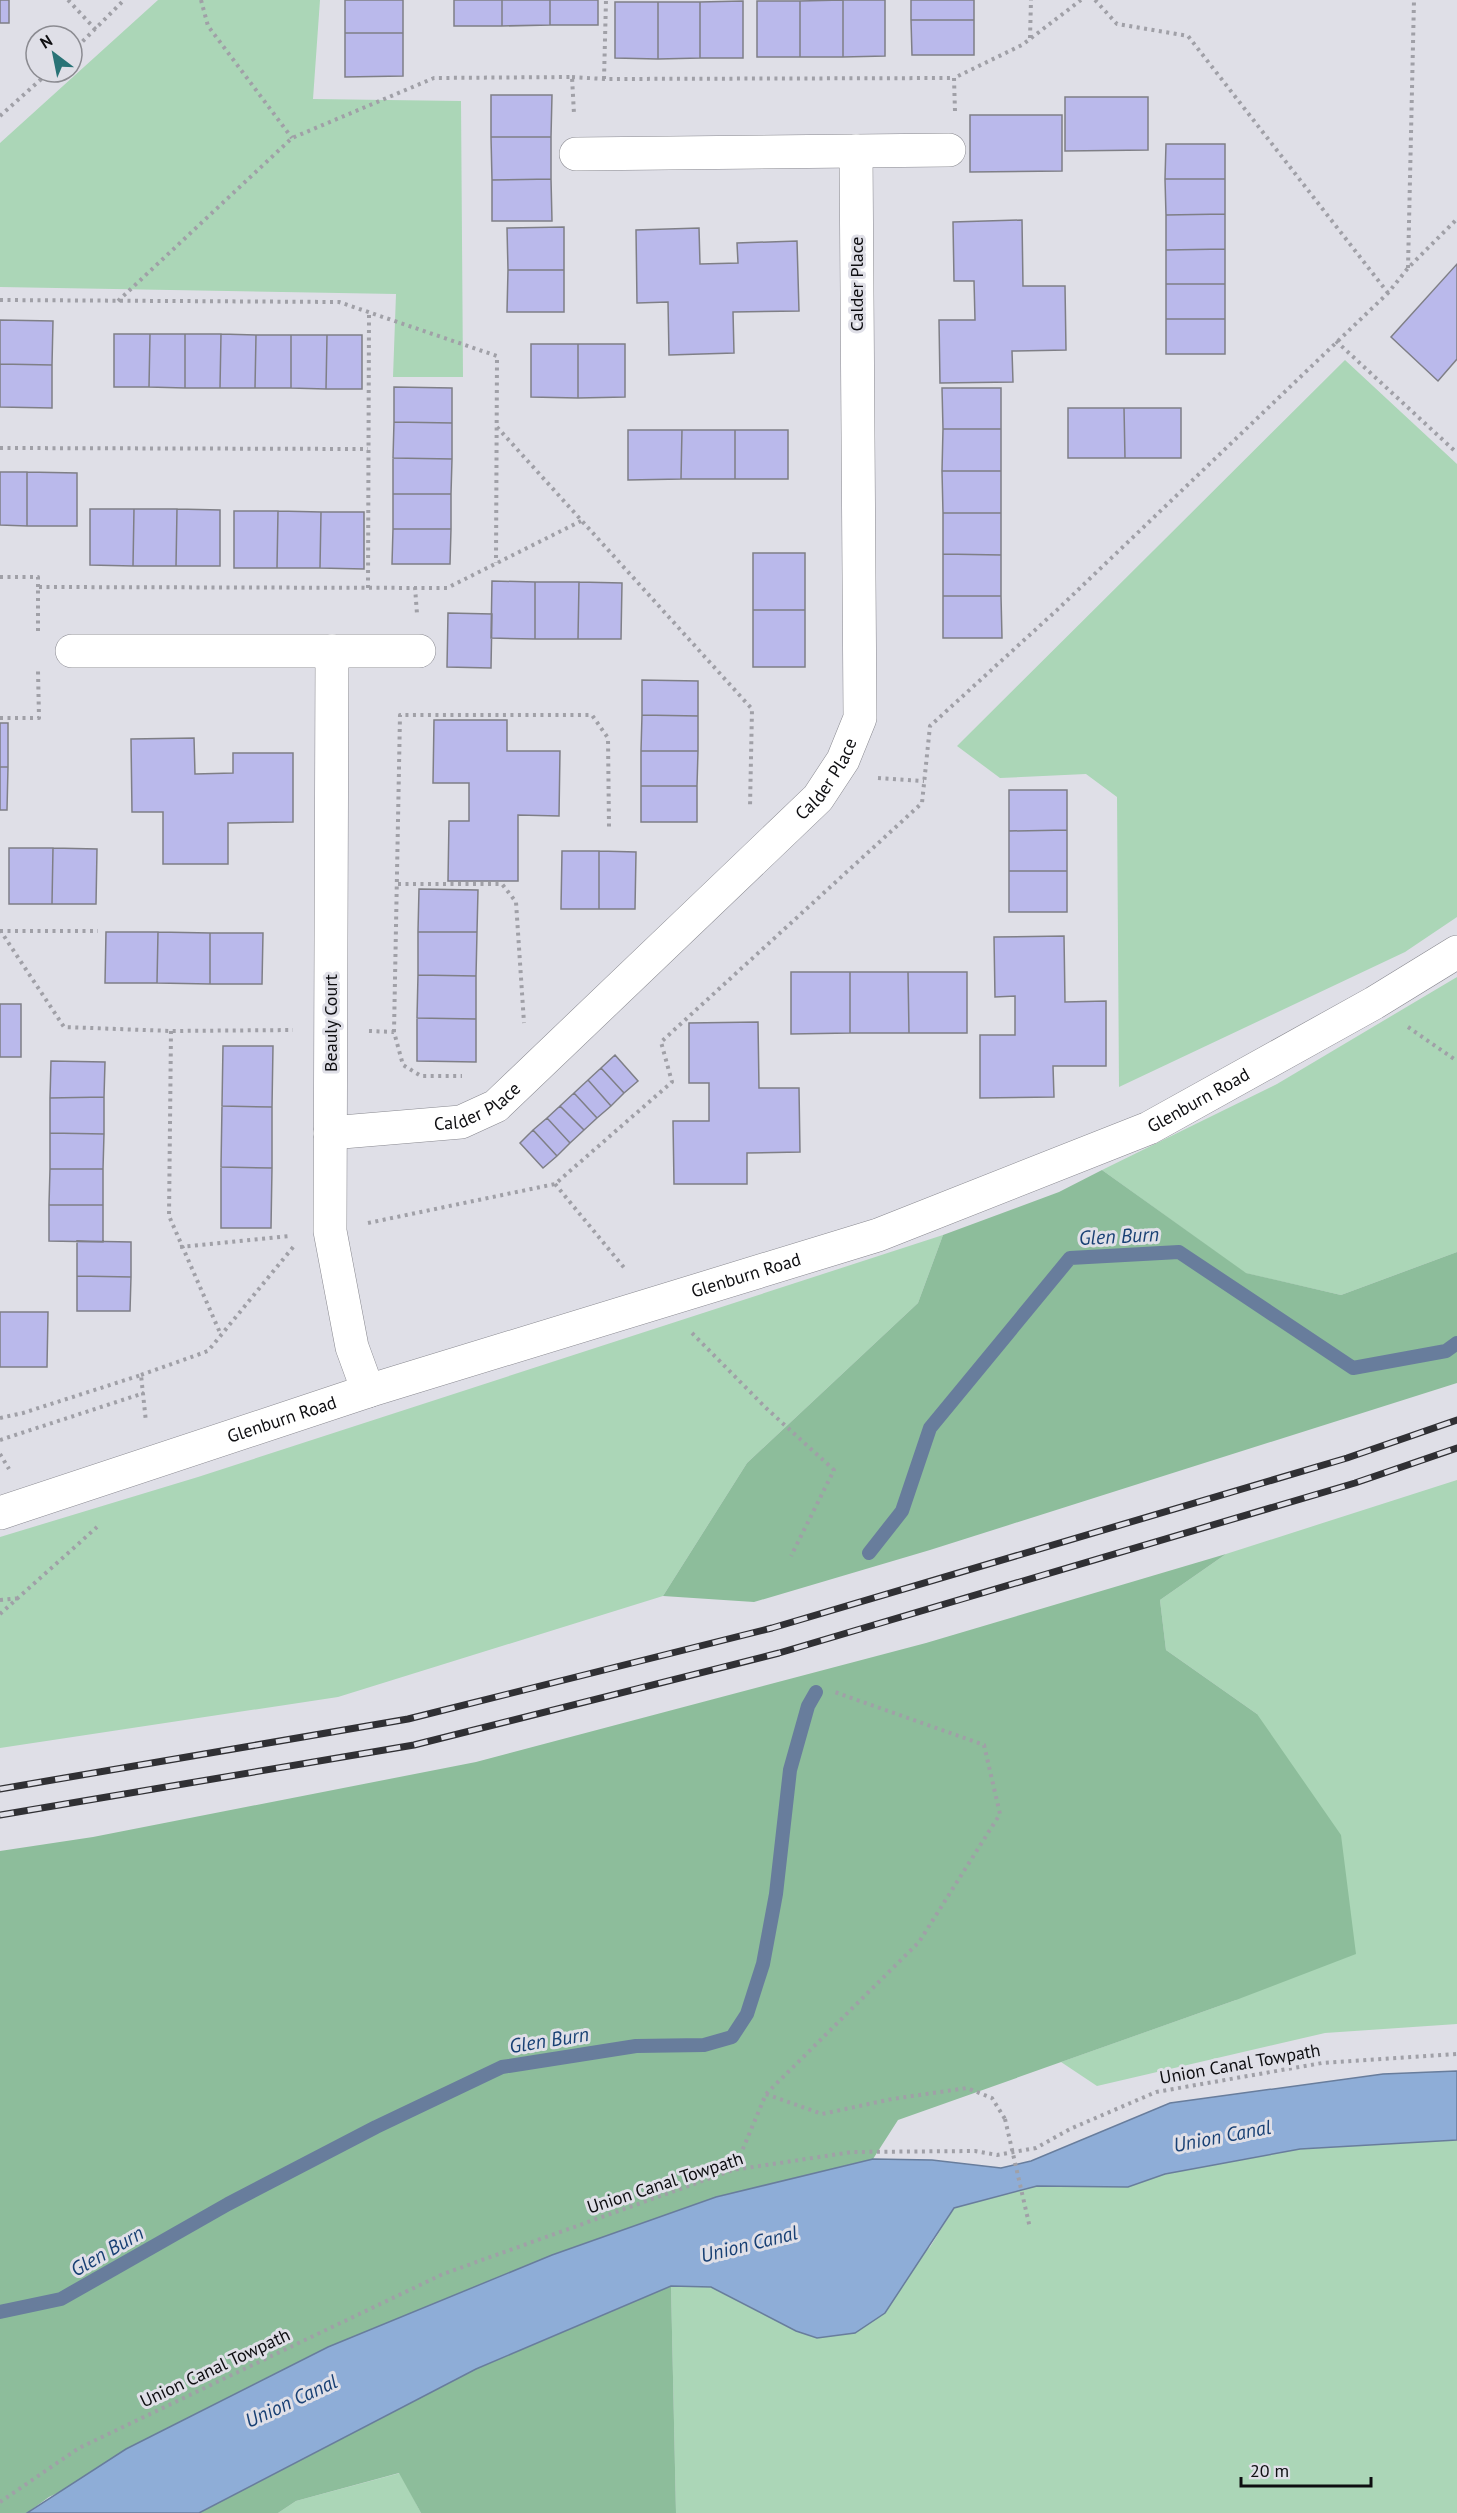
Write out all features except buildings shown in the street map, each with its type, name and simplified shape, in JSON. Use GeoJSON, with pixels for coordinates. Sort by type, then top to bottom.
{"type":"FeatureCollection","features":[{"type":"Feature","properties":{"kind":"street"},"geometry":{"type":"LineString","coordinates":[[576,154],[949,150]]}},
{"type":"Feature","properties":{"kind":"street","name":"Calder Place"},"geometry":{"type":"LineString","coordinates":[[330,1134],[461,1122],[496,1106],[818,798],[843,760],[860,718],[856,151]]}},
{"type":"Feature","properties":{"kind":"street"},"geometry":{"type":"LineString","coordinates":[[72,651],[419,651]]}},
{"type":"Feature","properties":{"kind":"street","name":"Beauly Court"},"geometry":{"type":"LineString","coordinates":[[332,651],[330,1134],[316,1233],[368,1391]]}},
{"type":"Feature","properties":{"kind":"street","name":"Glenburn Road"},"geometry":{"type":"LineString","coordinates":[[0,1513],[368,1391],[878,1235],[1149,1128],[1374,1003],[1457,952]]}},
{"type":"Feature","properties":{"kind":"path"},"geometry":{"type":"LineString","coordinates":[[68,0],[96,30]]}},
{"type":"Feature","properties":{"kind":"path"},"geometry":{"type":"LineString","coordinates":[[84,41],[124,0]]}},
{"type":"Feature","properties":{"kind":"path"},"geometry":{"type":"LineString","coordinates":[[201,0],[208,26],[292,138]]}},
{"type":"Feature","properties":{"kind":"path"},"geometry":{"type":"LineString","coordinates":[[604,79],[606,0]]}},
{"type":"Feature","properties":{"kind":"path"},"geometry":{"type":"LineString","coordinates":[[1030,38],[1031,0]]}},
{"type":"Feature","properties":{"kind":"path"},"geometry":{"type":"LineString","coordinates":[[117,301],[292,138],[434,78],[954,78],[1022,45],[1081,0]]}},
{"type":"Feature","properties":{"kind":"path"},"geometry":{"type":"LineString","coordinates":[[1095,0],[1117,24],[1188,36],[1388,293]]}},
{"type":"Feature","properties":{"kind":"path"},"geometry":{"type":"LineString","coordinates":[[1408,268],[1414,0]]}},
{"type":"Feature","properties":{"kind":"path"},"geometry":{"type":"LineString","coordinates":[[572,77],[576,154]]}},
{"type":"Feature","properties":{"kind":"path"},"geometry":{"type":"LineString","coordinates":[[949,150],[955,149],[954,78]]}},
{"type":"Feature","properties":{"kind":"path"},"geometry":{"type":"LineString","coordinates":[[0,116],[36,84]]}},
{"type":"Feature","properties":{"kind":"path"},"geometry":{"type":"LineString","coordinates":[[180,1247],[316,1233],[555,1184],[672,1082],[662,1042],[922,803],[930,726],[1065,602],[1388,293],[1408,268],[1457,219]]}},
{"type":"Feature","properties":{"kind":"path"},"geometry":{"type":"LineString","coordinates":[[0,300],[339,302],[497,356],[496,563]]}},
{"type":"Feature","properties":{"kind":"path"},"geometry":{"type":"LineString","coordinates":[[368,588],[369,313]]}},
{"type":"Feature","properties":{"kind":"path"},"geometry":{"type":"LineString","coordinates":[[1336,341],[1457,453]]}},
{"type":"Feature","properties":{"kind":"path"},"geometry":{"type":"LineString","coordinates":[[496,427],[752,709],[748,865]]}},
{"type":"Feature","properties":{"kind":"path"},"geometry":{"type":"LineString","coordinates":[[0,448],[368,449]]}},
{"type":"Feature","properties":{"kind":"path"},"geometry":{"type":"LineString","coordinates":[[38,587],[447,588],[581,521]]}},
{"type":"Feature","properties":{"kind":"path"},"geometry":{"type":"LineString","coordinates":[[0,577],[38,577],[38,639]]}},
{"type":"Feature","properties":{"kind":"path"},"geometry":{"type":"LineString","coordinates":[[0,718],[39,718],[38,661]]}},
{"type":"Feature","properties":{"kind":"path"},"geometry":{"type":"LineString","coordinates":[[394,1032],[400,715],[592,715],[608,738],[609,827]]}},
{"type":"Feature","properties":{"kind":"path"},"geometry":{"type":"LineString","coordinates":[[874,778],[924,781]]}},
{"type":"Feature","properties":{"kind":"path"},"geometry":{"type":"LineString","coordinates":[[0,931],[99,931]]}},
{"type":"Feature","properties":{"kind":"path"},"geometry":{"type":"LineString","coordinates":[[1374,1003],[1457,1061]]}},
{"type":"Feature","properties":{"kind":"path"},"geometry":{"type":"LineString","coordinates":[[171,1031],[169,1216],[180,1247],[221,1335]]}},
{"type":"Feature","properties":{"kind":"path"},"geometry":{"type":"LineString","coordinates":[[555,1184],[626,1271],[661,1301],[766,1408],[834,1470],[791,1556]]}},
{"type":"Feature","properties":{"kind":"path"},"geometry":{"type":"LineString","coordinates":[[0,1418],[23,1413],[141,1375],[208,1351],[316,1233]]}},
{"type":"Feature","properties":{"kind":"path"},"geometry":{"type":"LineString","coordinates":[[141,1375],[146,1422]]}},
{"type":"Feature","properties":{"kind":"path"},"geometry":{"type":"LineString","coordinates":[[0,1440],[144,1393]]}},
{"type":"Feature","properties":{"kind":"path"},"geometry":{"type":"LineString","coordinates":[[0,1454],[10,1471],[0,1476]]}},
{"type":"Feature","properties":{"kind":"path"},"geometry":{"type":"LineString","coordinates":[[0,1614],[97,1527]]}},
{"type":"Feature","properties":{"kind":"path"},"geometry":{"type":"LineString","coordinates":[[0,1600],[20,1598]]}},
{"type":"Feature","properties":{"kind":"path"},"geometry":{"type":"LineString","coordinates":[[733,2170],[766,2094],[919,1942],[1000,1814],[984,1745],[832,1691]]}},
{"type":"Feature","properties":{"kind":"path","name":"Union Canal Towpath"},"geometry":{"type":"LineString","coordinates":[[0,2502],[79,2448],[442,2274],[733,2170],[852,2152],[975,2151],[998,2156],[1036,2148],[1070,2129],[1156,2092],[1322,2063],[1457,2054]]}},
{"type":"Feature","properties":{"kind":"path"},"geometry":{"type":"LineString","coordinates":[[766,2094],[822,2114],[892,2099],[967,2088],[992,2098],[1005,2119],[1030,2228]]}},
{"type":"Feature","properties":{"kind":"green space"},"geometry":{"type":"Polygon","coordinates":[[[158,0],[320,0],[313,99],[461,101],[463,377],[393,377],[396,294],[0,287],[0,143],[65,84],[84,84],[84,67],[158,0]]]}},
{"type":"Feature","properties":{"kind":"green space"},"geometry":{"type":"Polygon","coordinates":[[[1345,360],[1457,464],[1457,917],[1405,952],[1119,1087],[1117,797],[1086,774],[1000,778],[957,746],[1345,360]]]}},
{"type":"Feature","properties":{"kind":"green space"},"geometry":{"type":"Polygon","coordinates":[[[1457,977],[1457,1252],[1341,1295],[1245,1273],[1102,1170],[1277,1084],[1457,977]]]}},
{"type":"Feature","properties":{"kind":"green space"},"geometry":{"type":"Polygon","coordinates":[[[1102,1170],[1246,1273],[1341,1295],[1457,1252],[1457,1383],[930,1550],[754,1602],[663,1596],[747,1463],[918,1303],[943,1235],[1059,1192],[1102,1170]]]}},
{"type":"Feature","properties":{"kind":"green space"},"geometry":{"type":"Polygon","coordinates":[[[943,1235],[918,1303],[747,1463],[663,1596],[338,1697],[0,1748],[0,1537],[198,1477],[943,1235]]]}},
{"type":"Feature","properties":{"kind":"green space"},"geometry":{"type":"Polygon","coordinates":[[[1457,1480],[1457,2024],[1325,2033],[1097,2086],[1061,2062],[1236,2000],[1257,1714],[1166,1650],[1160,1600],[1226,1554],[1457,1480]]]}},
{"type":"Feature","properties":{"kind":"green space"},"geometry":{"type":"Polygon","coordinates":[[[1226,1554],[1160,1600],[1166,1650],[1257,1714],[1341,1835],[1356,1954],[1236,2000],[898,2120],[873,2159],[716,2197],[552,2255],[49,2497],[27,2513],[0,2513],[0,1851],[93,1837],[476,1762],[926,1643],[1226,1554]]]}},
{"type":"Feature","properties":{"kind":"green space"},"geometry":{"type":"Polygon","coordinates":[[[1457,2140],[1457,2513],[676,2513],[671,2286],[711,2287],[796,2331],[817,2338],[930,2247],[954,2208],[1037,2186],[1128,2187],[1165,2174],[1300,2149],[1457,2140]]]}},
{"type":"Feature","properties":{"kind":"green space"},"geometry":{"type":"Polygon","coordinates":[[[671,2286],[676,2513],[421,2513],[399,2473],[296,2501],[278,2513],[199,2513],[476,2369],[671,2286]]]}},
{"type":"Feature","properties":{"kind":"green space"},"geometry":{"type":"Polygon","coordinates":[[[400,2473],[421,2513],[278,2513],[296,2501],[400,2473]]]}},
{"type":"Feature","properties":{"kind":"water","name":"Union Canal"},"geometry":{"type":"Polygon","coordinates":[[[1457,2071],[1457,2140],[1300,2149],[1165,2174],[1128,2187],[1037,2186],[954,2208],[885,2313],[855,2333],[817,2338],[796,2331],[711,2287],[671,2286],[476,2369],[199,2513],[27,2513],[126,2449],[328,2347],[552,2255],[716,2197],[873,2159],[932,2160],[1001,2168],[1031,2161],[1170,2103],[1383,2074],[1457,2071]]]}},
{"type":"Feature","properties":{"kind":"waterway","name":"Glen Burn"},"geometry":{"type":"LineString","coordinates":[[869,1553],[902,1511],[930,1428],[1070,1258],[1179,1252],[1353,1368],[1446,1351],[1457,1343]]}},
{"type":"Feature","properties":{"kind":"waterway","name":"Glen Burn"},"geometry":{"type":"LineString","coordinates":[[0,2312],[61,2299],[228,2204],[376,2127],[502,2067],[636,2046],[704,2045],[732,2037],[747,2014],[763,1964],[776,1894],[790,1770],[808,1706],[816,1692]]}},
{"type":"Feature","properties":{"kind":"railway"},"geometry":{"type":"LineString","coordinates":[[0,1789],[408,1719],[772,1628],[1347,1458],[1457,1420]]}},
{"type":"Feature","properties":{"kind":"railway"},"geometry":{"type":"LineString","coordinates":[[0,1815],[414,1745],[779,1653],[1355,1483],[1457,1448]]}}]}
